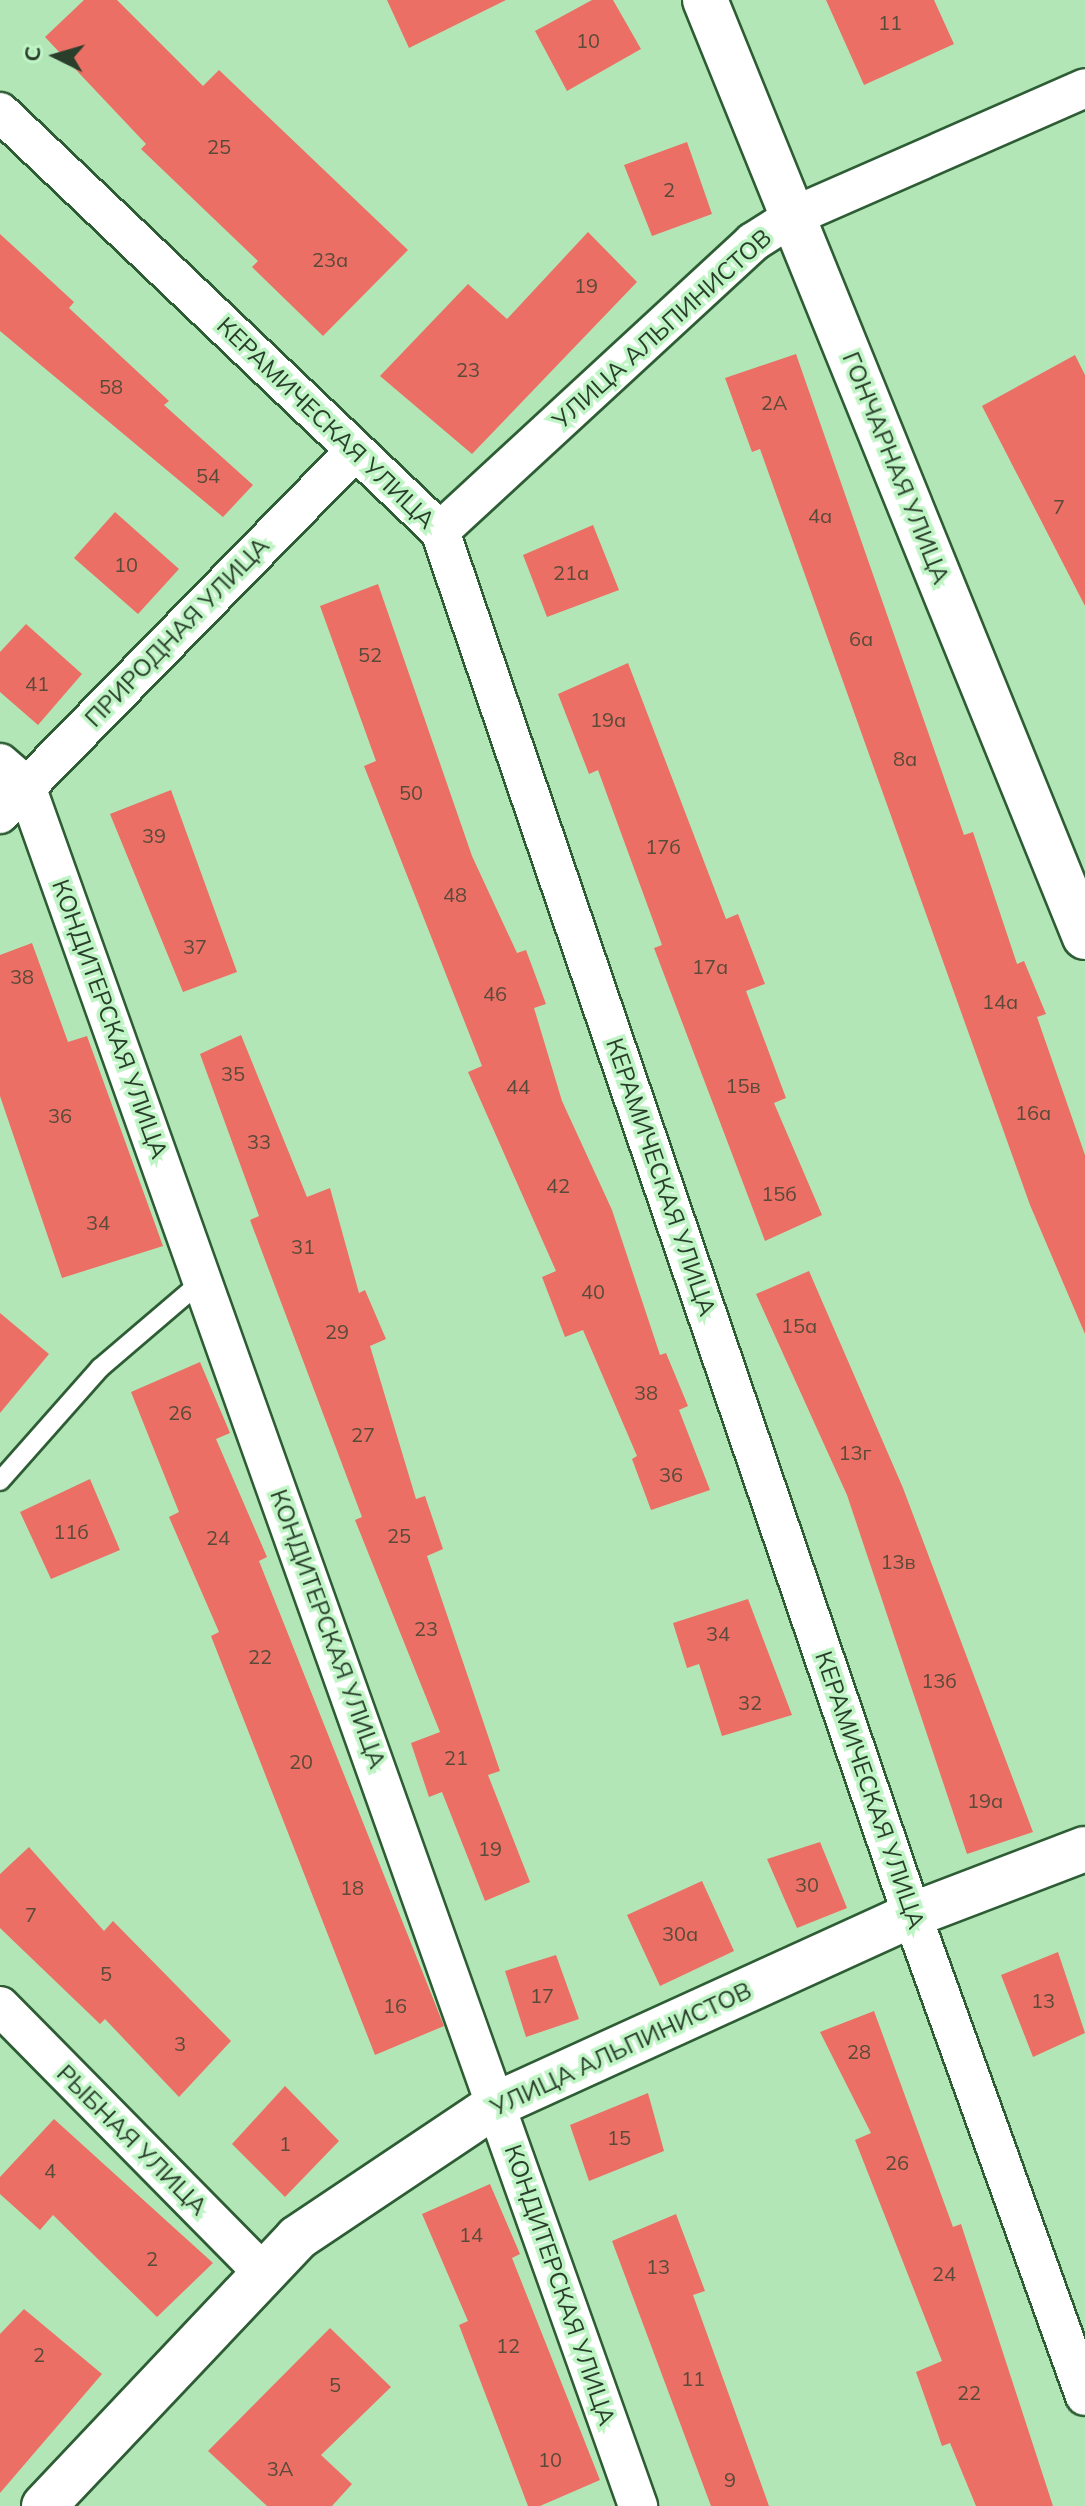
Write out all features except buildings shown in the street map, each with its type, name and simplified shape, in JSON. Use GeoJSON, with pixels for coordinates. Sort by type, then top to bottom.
{"type":"FeatureCollection","features":[{"type":"Feature","properties":{"kind":"street","name":"ГОНЧАРНАЯ УЛИЦА"},"geometry":{"type":"LineString","coordinates":[[705,0],[1083,924]]}},
{"type":"Feature","properties":{"kind":"street","name":"УЛИЦА АЛЬПИНИСТОВ"},"geometry":{"type":"LineString","coordinates":[[440,531],[753,242],[794,216],[1085,88]]}},
{"type":"Feature","properties":{"kind":"street","name":"КЕРАМИЧЕСКАЯ УЛИЦА"},"geometry":{"type":"LineString","coordinates":[[0,112],[440,531],[912,1915],[1085,2396]]}},
{"type":"Feature","properties":{"kind":"street","name":"ПРИРОДНАЯ УЛИЦА"},"geometry":{"type":"LineString","coordinates":[[0,814],[13,775],[355,451]]}},
{"type":"Feature","properties":{"kind":"street","name":"КОНДИТЕРСКАЯ УЛИЦА"},"geometry":{"type":"LineString","coordinates":[[13,775],[203,1280],[638,2506]]}},
{"type":"Feature","properties":{"kind":"street","name":"УЛИЦА АЛЬПИНИСТОВ"},"geometry":{"type":"LineString","coordinates":[[44,2506],[297,2238],[497,2104],[912,1915],[1085,1849]]}},
{"type":"Feature","properties":{"kind":"street","name":"РЫБНАЯ УЛИЦА"},"geometry":{"type":"LineString","coordinates":[[0,2006],[264,2274]]}},
{"type":"Feature","properties":{"kind":"lane"},"geometry":{"type":"LineString","coordinates":[[0,1481],[100,1368],[203,1280]]}}]}
